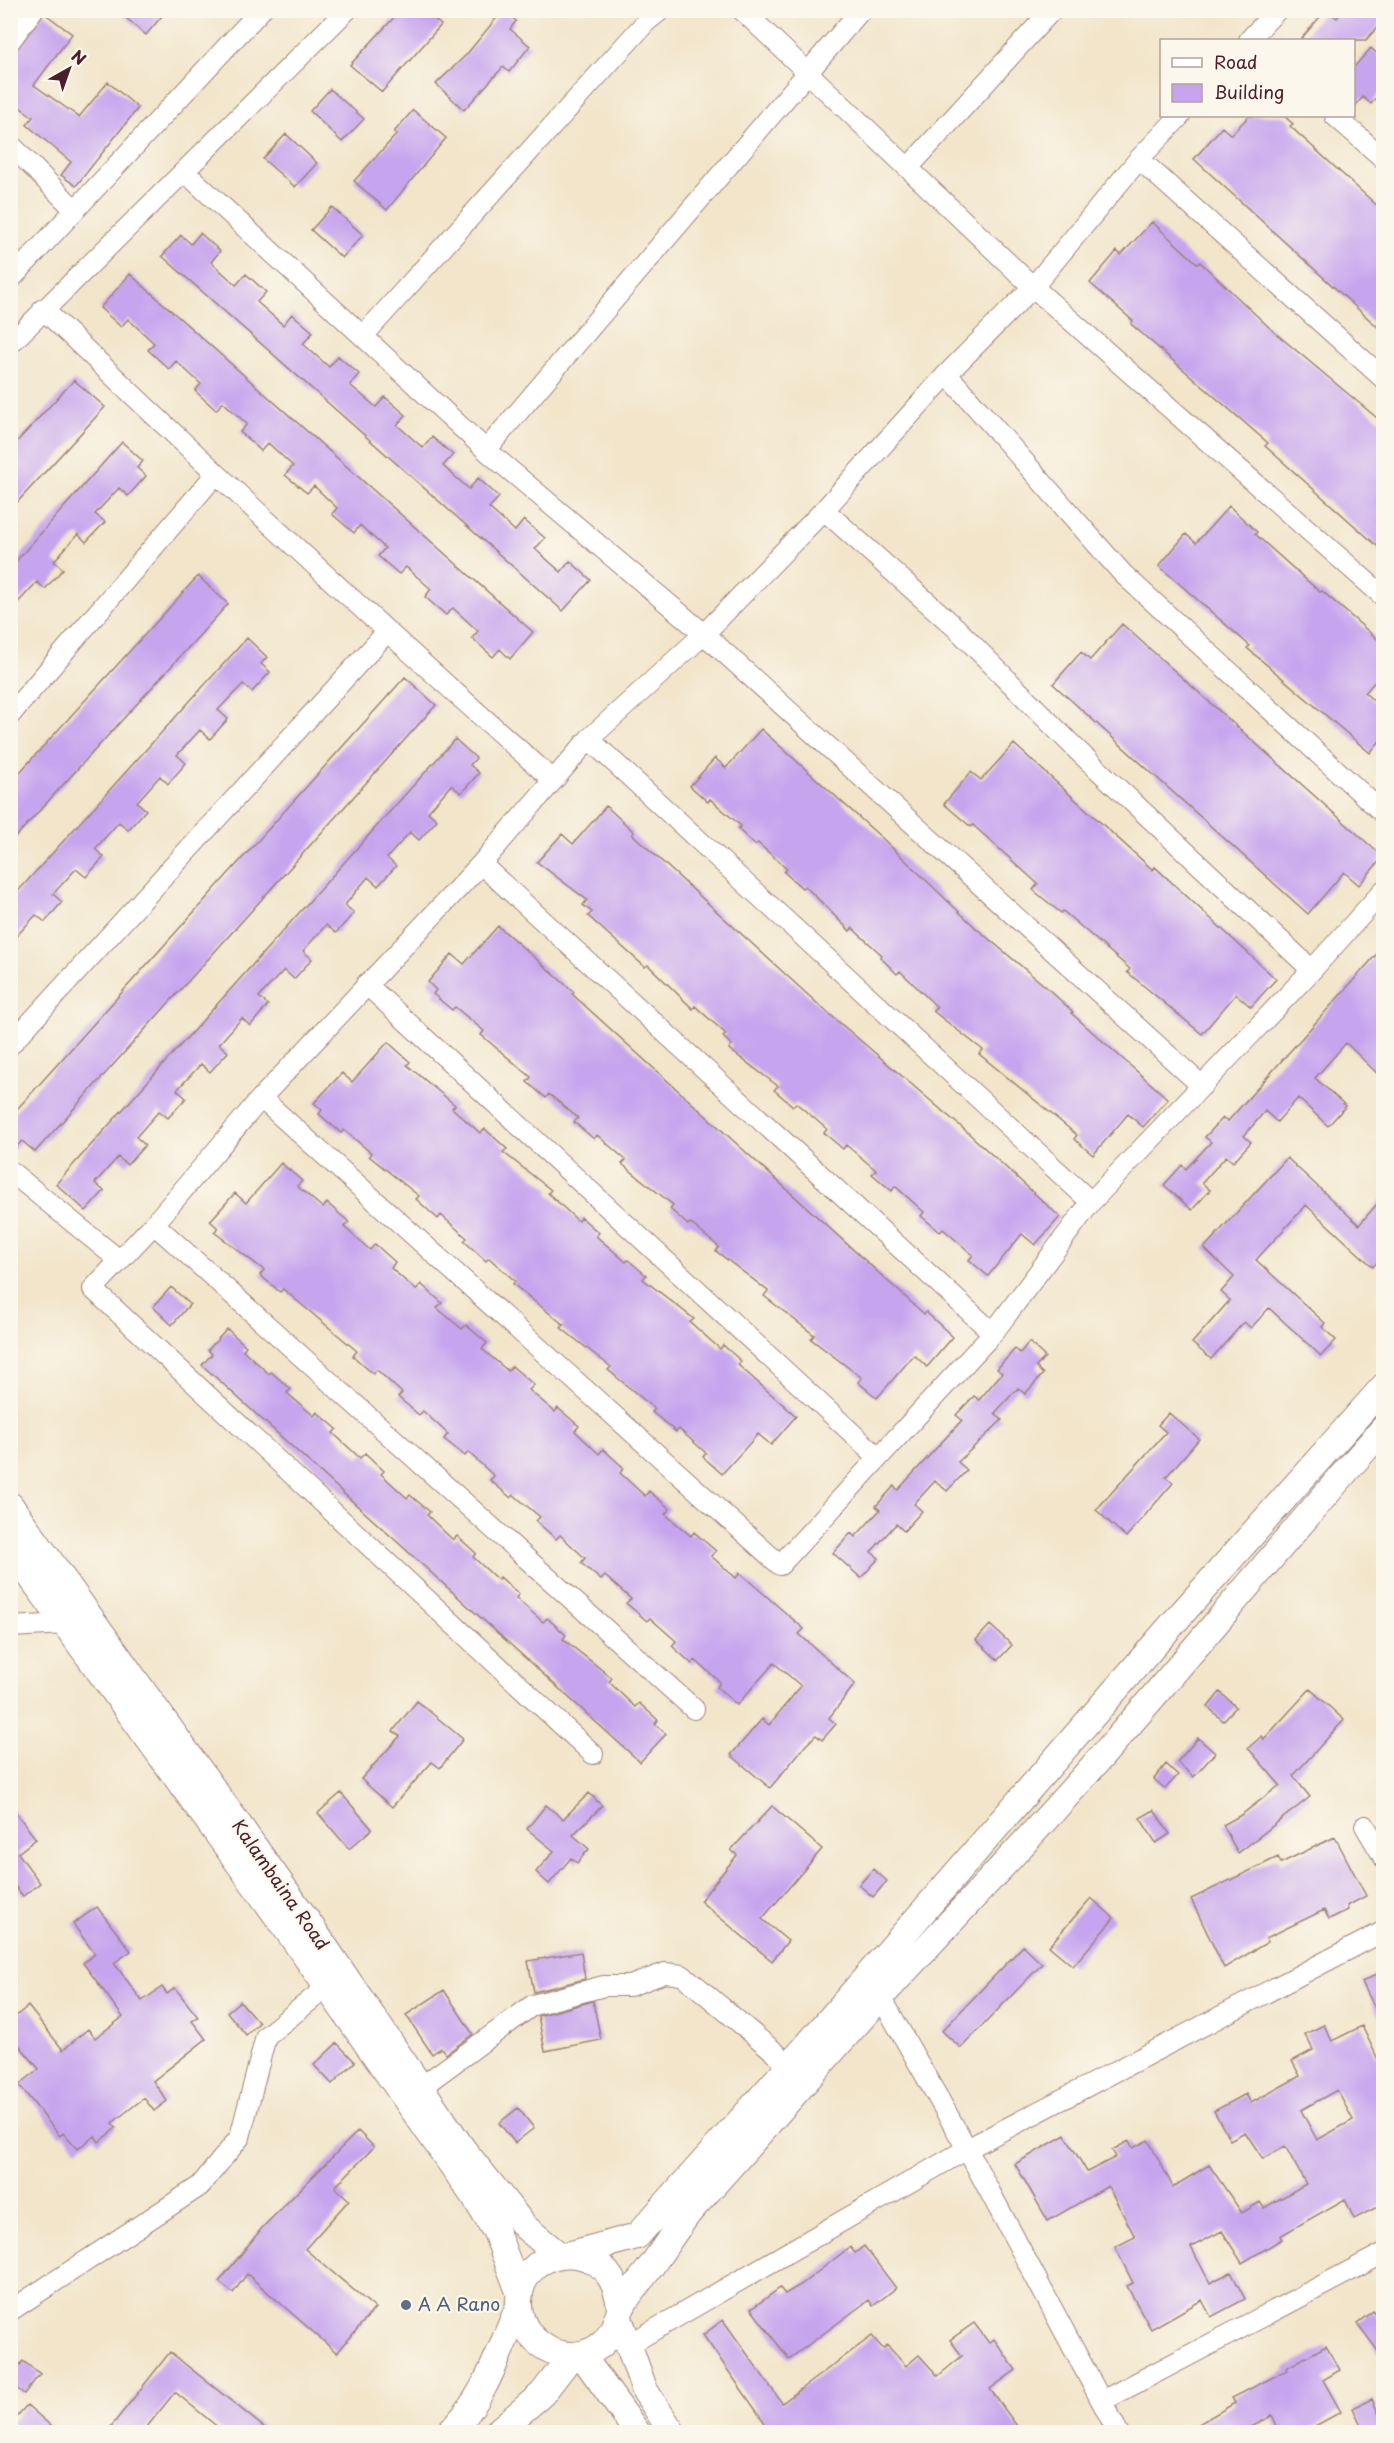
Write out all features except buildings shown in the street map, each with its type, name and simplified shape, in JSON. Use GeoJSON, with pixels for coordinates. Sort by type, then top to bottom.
{"type":"FeatureCollection","features":[{"type":"Feature","properties":{"kind":"main road"},"geometry":{"type":"LineString","coordinates":[[449,2433],[461,2422],[482,2390],[530,2273],[538,2265],[565,2254],[637,2236],[790,2065],[1176,1620],[1383,1386]]}},
{"type":"Feature","properties":{"kind":"main road"},"geometry":{"type":"LineString","coordinates":[[497,2433],[542,2394],[576,2355],[605,2342],[620,2314],[687,2215],[881,1997],[1100,1758],[1383,1428]]}},
{"type":"Feature","properties":{"kind":"main road","name":"Kalambaina Road"},"geometry":{"type":"LineString","coordinates":[[10,1506],[306,1919],[491,2187],[525,2227],[565,2254]]}},
{"type":"Feature","properties":{"kind":"main road","name":"Kalambaina Road"},"geometry":{"type":"LineString","coordinates":[[10,1548],[327,1987],[475,2198],[496,2232],[519,2300]]}},
{"type":"Feature","properties":{"kind":"main road"},"geometry":{"type":"LineString","coordinates":[[565,2254],[588,2257],[607,2271],[619,2293],[620,2314],[628,2345],[645,2391],[672,2433]]}},
{"type":"Feature","properties":{"kind":"main road"},"geometry":{"type":"LineString","coordinates":[[519,2300],[522,2321],[530,2336],[541,2347],[556,2354],[576,2355],[637,2433]]}},
{"type":"Feature","properties":{"kind":"street"},"geometry":{"type":"LineString","coordinates":[[10,41],[33,10]]}},
{"type":"Feature","properties":{"kind":"street"},"geometry":{"type":"LineString","coordinates":[[10,280],[261,10]]}},
{"type":"Feature","properties":{"kind":"street"},"geometry":{"type":"LineString","coordinates":[[10,344],[347,10]]}},
{"type":"Feature","properties":{"kind":"street"},"geometry":{"type":"LineString","coordinates":[[363,336],[646,22],[661,10]]}},
{"type":"Feature","properties":{"kind":"street"},"geometry":{"type":"LineString","coordinates":[[742,10],[1033,287],[1383,597]]}},
{"type":"Feature","properties":{"kind":"street"},"geometry":{"type":"LineString","coordinates":[[486,450],[861,10]]}},
{"type":"Feature","properties":{"kind":"street"},"geometry":{"type":"LineString","coordinates":[[908,168],[1052,10]]}},
{"type":"Feature","properties":{"kind":"street"},"geometry":{"type":"LineString","coordinates":[[1252,39],[1277,10]]}},
{"type":"Feature","properties":{"kind":"street"},"geometry":{"type":"LineString","coordinates":[[593,1754],[93,1289],[154,1224],[261,1098],[481,864],[589,739],[704,634],[824,510],[947,374],[1033,287],[1139,159],[1179,117]]}},
{"type":"Feature","properties":{"kind":"street"},"geometry":{"type":"LineString","coordinates":[[1336,117],[1383,159]]}},
{"type":"Feature","properties":{"kind":"street"},"geometry":{"type":"LineString","coordinates":[[10,144],[74,209]]}},
{"type":"Feature","properties":{"kind":"street"},"geometry":{"type":"LineString","coordinates":[[1139,159],[1383,379]]}},
{"type":"Feature","properties":{"kind":"street"},"geometry":{"type":"LineString","coordinates":[[185,172],[486,450],[704,634],[1202,1086]]}},
{"type":"Feature","properties":{"kind":"street"},"geometry":{"type":"LineString","coordinates":[[43,309],[215,475],[386,633],[554,780]]}},
{"type":"Feature","properties":{"kind":"street"},"geometry":{"type":"LineString","coordinates":[[947,374],[1122,574],[1383,813]]}},
{"type":"Feature","properties":{"kind":"street"},"geometry":{"type":"LineString","coordinates":[[10,715],[215,475]]}},
{"type":"Feature","properties":{"kind":"street"},"geometry":{"type":"LineString","coordinates":[[824,510],[956,628],[1078,751],[1312,970]]}},
{"type":"Feature","properties":{"kind":"street"},"geometry":{"type":"LineString","coordinates":[[10,1045],[386,633]]}},
{"type":"Feature","properties":{"kind":"street"},"geometry":{"type":"LineString","coordinates":[[589,739],[1091,1202]]}},
{"type":"Feature","properties":{"kind":"street"},"geometry":{"type":"LineString","coordinates":[[481,864],[993,1333]]}},
{"type":"Feature","properties":{"kind":"street"},"geometry":{"type":"LineString","coordinates":[[261,1098],[780,1564],[993,1333],[1091,1202],[1312,970],[1383,890]]}},
{"type":"Feature","properties":{"kind":"street"},"geometry":{"type":"LineString","coordinates":[[366,984],[878,1457]]}},
{"type":"Feature","properties":{"kind":"street"},"geometry":{"type":"LineString","coordinates":[[10,1171],[119,1260]]}},
{"type":"Feature","properties":{"kind":"street"},"geometry":{"type":"LineString","coordinates":[[154,1224],[694,1709]]}},
{"type":"Feature","properties":{"kind":"street"},"geometry":{"type":"LineString","coordinates":[[10,1628],[66,1624]]}},
{"type":"Feature","properties":{"kind":"street"},"geometry":{"type":"LineString","coordinates":[[1365,1826],[1383,1858]]}},
{"type":"Feature","properties":{"kind":"street"},"geometry":{"type":"LineString","coordinates":[[628,2345],[967,2149],[1383,1931]]}},
{"type":"Feature","properties":{"kind":"street"},"geometry":{"type":"LineString","coordinates":[[421,2087],[533,2005],[604,1986],[630,1986],[665,1972],[682,1975],[695,1984],[790,2065]]}},
{"type":"Feature","properties":{"kind":"street"},"geometry":{"type":"LineString","coordinates":[[10,2311],[200,2186],[240,2137],[266,2037],[327,1987]]}},
{"type":"Feature","properties":{"kind":"street"},"geometry":{"type":"LineString","coordinates":[[881,1997],[967,2149],[1118,2433]]}},
{"type":"Feature","properties":{"kind":"street"},"geometry":{"type":"LineString","coordinates":[[1102,2401],[1383,2253]]}},
{"type":"Feature","properties":{"kind":"place","name":"A A Rano"},"geometry":{"type":"Point","coordinates":[406,2305]}}]}
